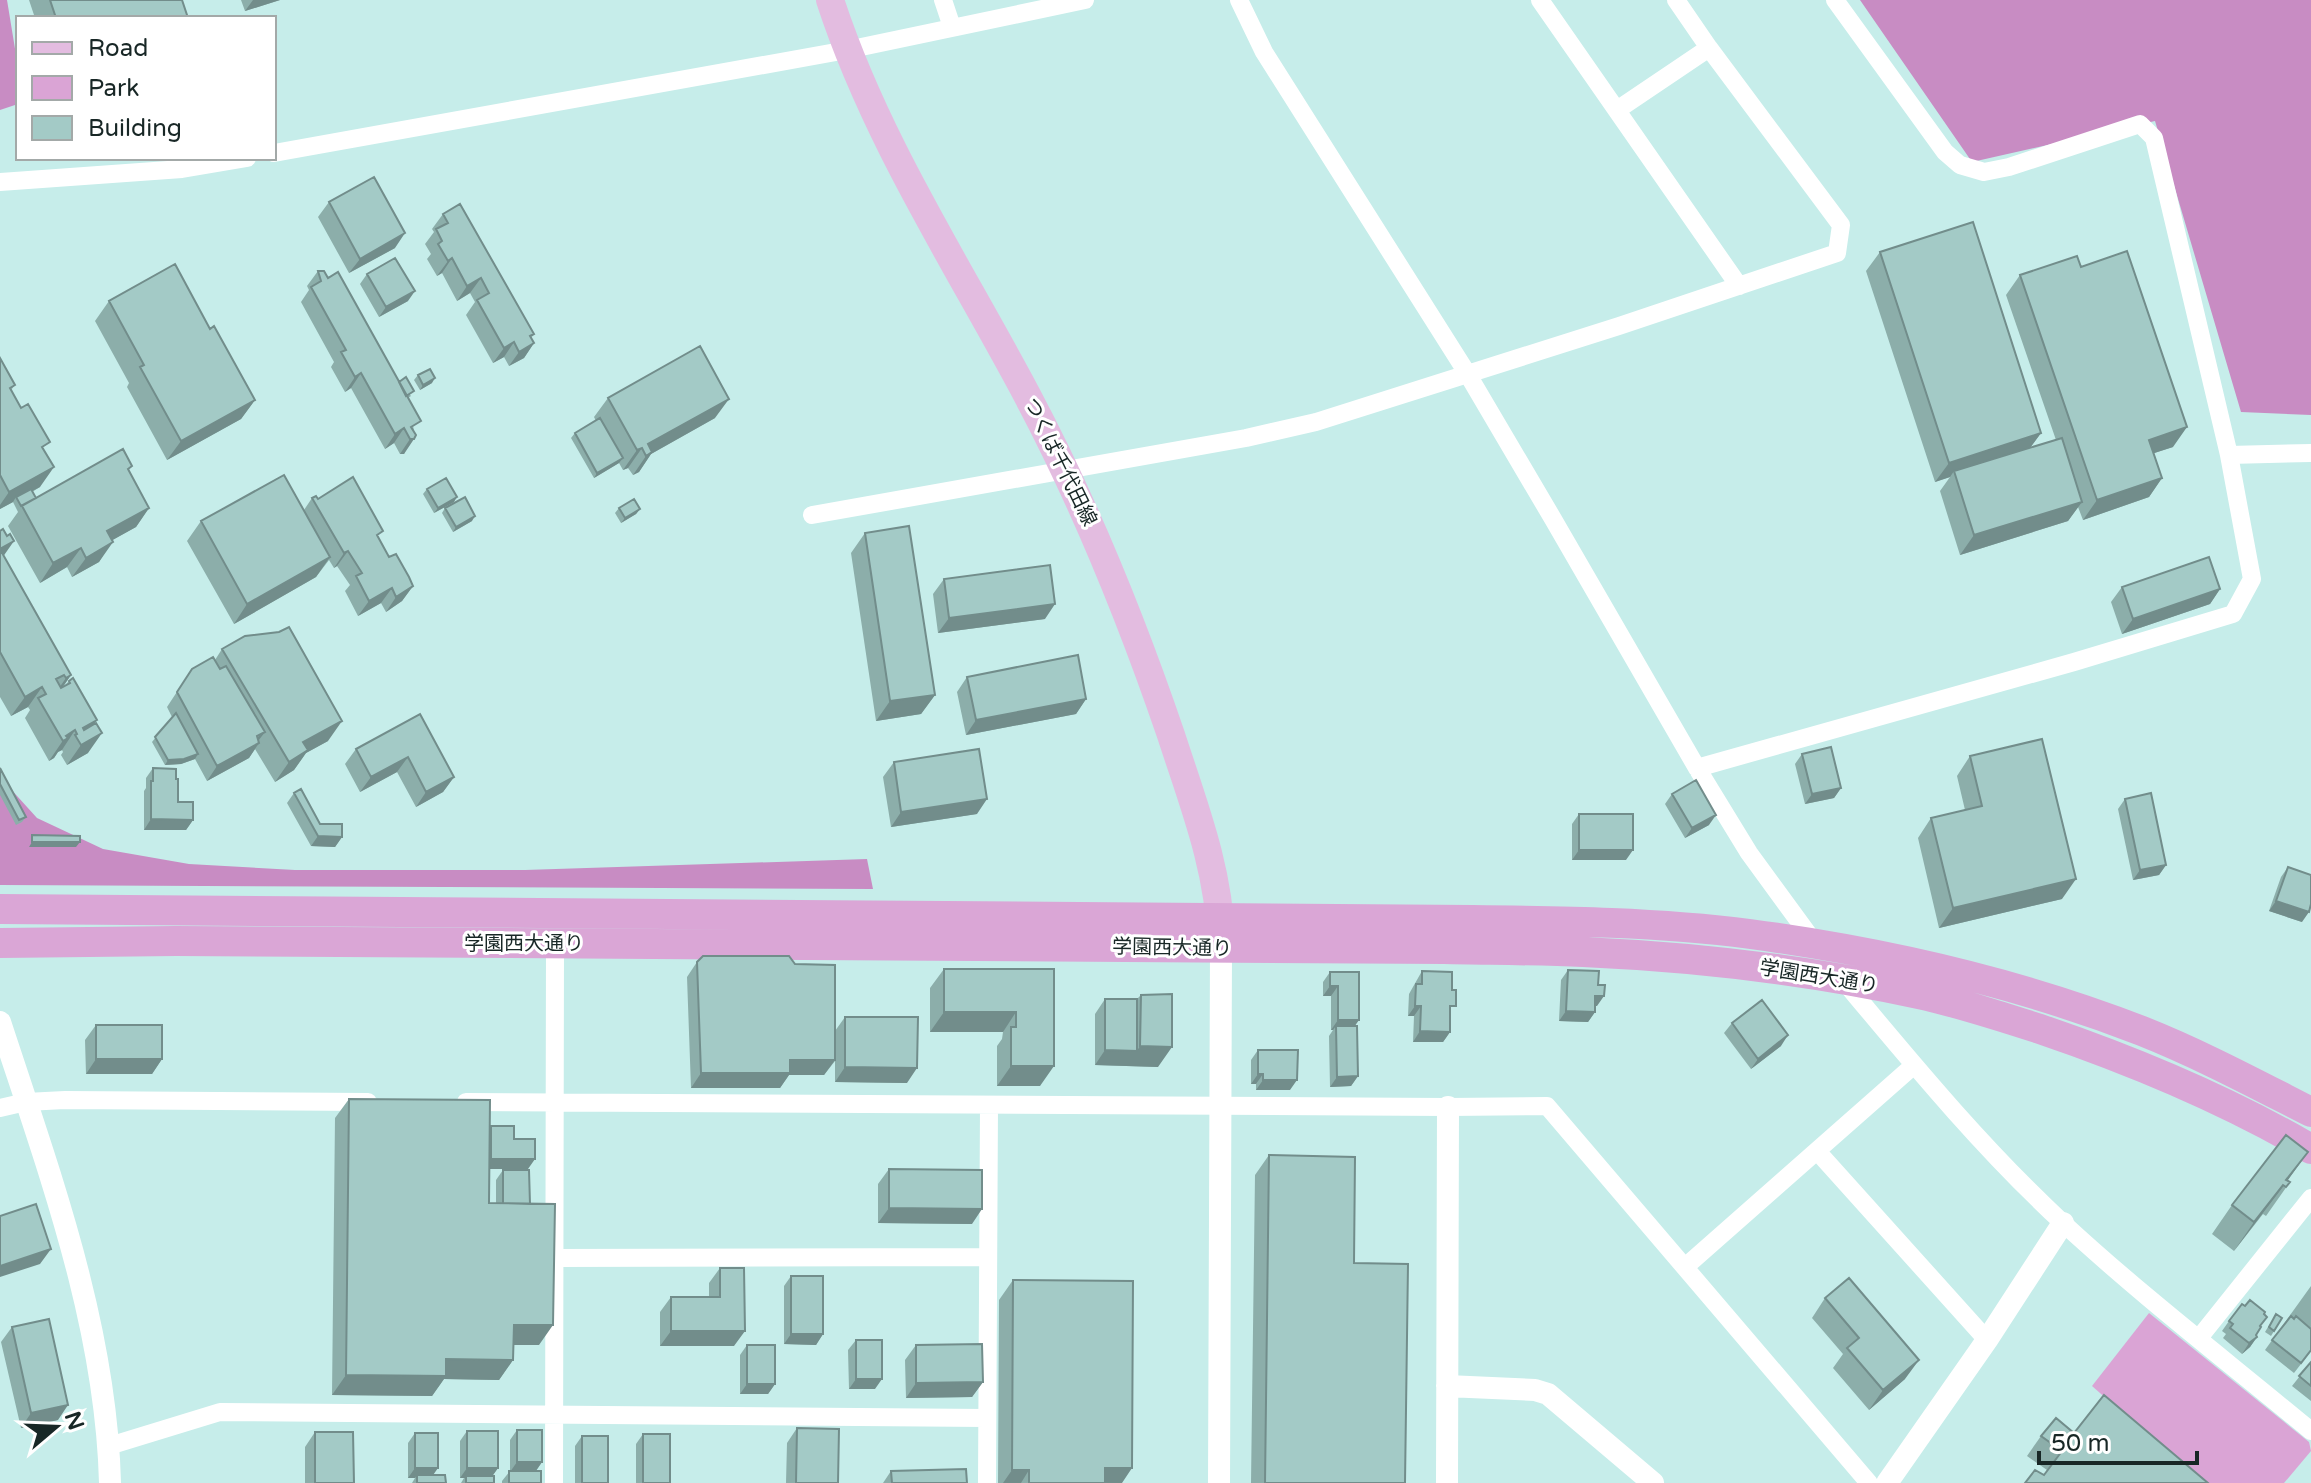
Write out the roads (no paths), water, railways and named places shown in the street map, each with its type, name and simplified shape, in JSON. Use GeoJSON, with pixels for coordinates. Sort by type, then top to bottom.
{"type":"FeatureCollection","features":[{"type":"Feature","properties":{"kind":"highway","name":"学園西大通り"},"geometry":{"type":"LineString","coordinates":[[0,909],[1220,918],[1576,922],[1683,927],[1752,934],[1910,961],[1987,980],[2144,1032],[2311,1112]]}},
{"type":"Feature","properties":{"kind":"highway","name":"学園西大通り"},"geometry":{"type":"LineString","coordinates":[[0,943],[176,941],[1429,949],[1584,952],[1686,960],[1842,979],[1972,1008],[2164,1074],[2272,1126],[2311,1149]]}},
{"type":"Feature","properties":{"kind":"main road","name":"つくば千代田線"},"geometry":{"type":"LineString","coordinates":[[830,0],[847,50],[919,201],[1026,393],[1099,542],[1155,688],[1206,844],[1215,877],[1221,949]]}},
{"type":"Feature","properties":{"kind":"street"},"geometry":{"type":"LineString","coordinates":[[943,0],[952,27]]}},
{"type":"Feature","properties":{"kind":"street"},"geometry":{"type":"LineString","coordinates":[[276,153],[847,50],[1085,0]]}},
{"type":"Feature","properties":{"kind":"street"},"geometry":{"type":"LineString","coordinates":[[1239,0],[1264,52],[1467,373],[1697,768],[1749,853],[1816,945],[1913,1066],[1976,1138],[2063,1223],[2311,1431]]}},
{"type":"Feature","properties":{"kind":"street"},"geometry":{"type":"LineString","coordinates":[[1540,0],[1739,286]]}},
{"type":"Feature","properties":{"kind":"street"},"geometry":{"type":"LineString","coordinates":[[812,515],[1246,438],[1316,422],[1837,253],[1841,225],[1676,0]]}},
{"type":"Feature","properties":{"kind":"street"},"geometry":{"type":"LineString","coordinates":[[1697,768],[2022,678],[2233,614],[2252,579],[2229,455],[2154,138],[2140,124],[2009,167],[1984,172],[1960,165],[1945,152],[1835,0]]}},
{"type":"Feature","properties":{"kind":"street"},"geometry":{"type":"LineString","coordinates":[[1617,110],[1709,48]]}},
{"type":"Feature","properties":{"kind":"street"},"geometry":{"type":"LineString","coordinates":[[0,182],[182,169],[235,160]]}},
{"type":"Feature","properties":{"kind":"street"},"geometry":{"type":"LineString","coordinates":[[2229,455],[2311,453]]}},
{"type":"Feature","properties":{"kind":"street"},"geometry":{"type":"LineString","coordinates":[[554,1483],[555,944]]}},
{"type":"Feature","properties":{"kind":"street"},"geometry":{"type":"LineString","coordinates":[[1219,1483],[1221,949]]}},
{"type":"Feature","properties":{"kind":"street"},"geometry":{"type":"LineString","coordinates":[[0,1022],[77,1267],[96,1348],[109,1446],[110,1483]]}},
{"type":"Feature","properties":{"kind":"street"},"geometry":{"type":"LineString","coordinates":[[1685,1267],[1913,1066]]}},
{"type":"Feature","properties":{"kind":"street"},"geometry":{"type":"LineString","coordinates":[[0,1108],[26,1102],[65,1100],[383,1102]]}},
{"type":"Feature","properties":{"kind":"street"},"geometry":{"type":"LineString","coordinates":[[445,1102],[1547,1106],[1869,1483]]}},
{"type":"Feature","properties":{"kind":"street"},"geometry":{"type":"LineString","coordinates":[[987,1483],[989,1105]]}},
{"type":"Feature","properties":{"kind":"street"},"geometry":{"type":"LineString","coordinates":[[1447,1483],[1448,1107]]}},
{"type":"Feature","properties":{"kind":"street"},"geometry":{"type":"LineString","coordinates":[[1817,1151],[1987,1340]]}},
{"type":"Feature","properties":{"kind":"street"},"geometry":{"type":"LineString","coordinates":[[2199,1338],[2311,1198]]}},
{"type":"Feature","properties":{"kind":"street"},"geometry":{"type":"LineString","coordinates":[[1887,1483],[1987,1340],[2063,1223]]}},
{"type":"Feature","properties":{"kind":"street"},"geometry":{"type":"LineString","coordinates":[[554,1258],[988,1257]]}},
{"type":"Feature","properties":{"kind":"street"},"geometry":{"type":"LineString","coordinates":[[1447,1386],[1535,1390],[1548,1394],[1653,1483]]}},
{"type":"Feature","properties":{"kind":"street"},"geometry":{"type":"LineString","coordinates":[[109,1446],[220,1412],[987,1418]]}}]}
